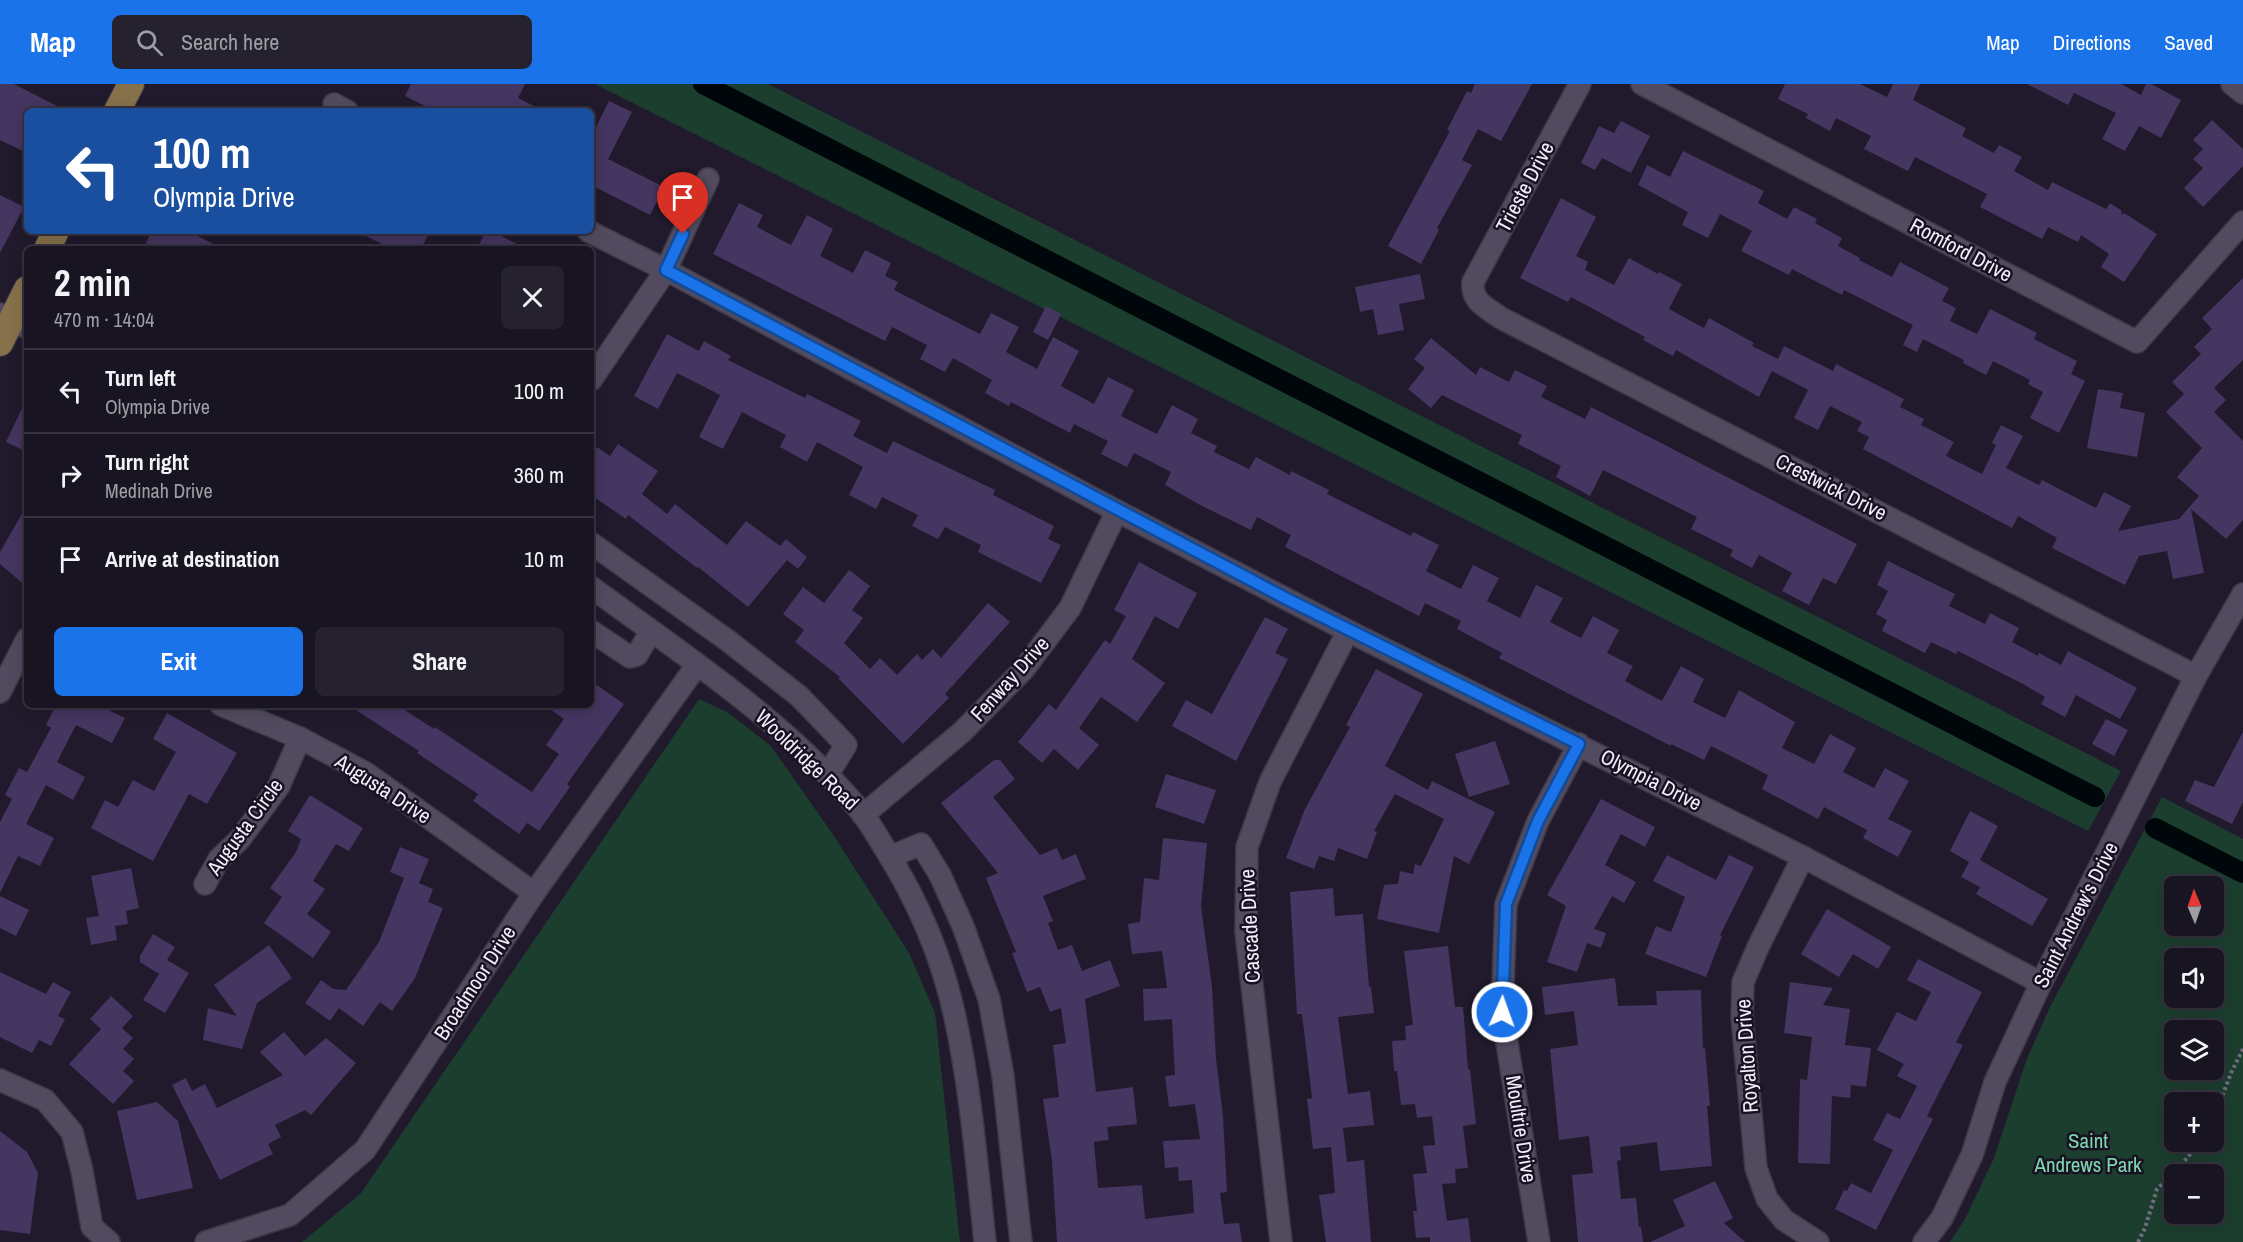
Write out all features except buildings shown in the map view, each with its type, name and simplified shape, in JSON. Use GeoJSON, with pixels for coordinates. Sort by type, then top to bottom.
{"type":"FeatureCollection","features":[{"type":"Feature","properties":{"kind":"main road"},"geometry":{"type":"LineString","coordinates":[[0,343],[24,296]]}},
{"type":"Feature","properties":{"kind":"street","name":"Trieste Drive"},"geometry":{"type":"LineString","coordinates":[[1472,291],[1473,282],[1580,84]]}},
{"type":"Feature","properties":{"kind":"street","name":"Romford Drive"},"geometry":{"type":"LineString","coordinates":[[1642,84],[2137,342],[2243,222]]}},
{"type":"Feature","properties":{"kind":"street"},"geometry":{"type":"LineString","coordinates":[[2232,84],[2243,93]]}},
{"type":"Feature","properties":{"kind":"street"},"geometry":{"type":"LineString","coordinates":[[594,376],[666,270],[708,179]]}},
{"type":"Feature","properties":{"kind":"street","name":"Olympia Drive"},"geometry":{"type":"LineString","coordinates":[[594,234],[1348,631],[1803,857],[2041,983]]}},
{"type":"Feature","properties":{"kind":"street","name":"Crestwick Drive"},"geometry":{"type":"LineString","coordinates":[[1472,291],[1479,303],[1501,318],[2196,676]]}},
{"type":"Feature","properties":{"kind":"street","name":"Fenway Drive"},"geometry":{"type":"LineString","coordinates":[[864,815],[962,732],[1024,669],[1071,608],[1117,511]]}},
{"type":"Feature","properties":{"kind":"street"},"geometry":{"type":"LineString","coordinates":[[594,545],[727,640],[799,696],[846,745],[828,774]]}},
{"type":"Feature","properties":{"kind":"street","name":"Wooldridge Road"},"geometry":{"type":"LineString","coordinates":[[594,589],[758,711],[828,774],[864,815],[890,857],[913,896],[932,940],[955,1015],[968,1083],[986,1242]]}},
{"type":"Feature","properties":{"kind":"street","name":"Saint Andrew's Drive"},"geometry":{"type":"LineString","coordinates":[[1924,1242],[1941,1218],[1972,1155],[1995,1082],[2041,983],[2196,676],[2243,594]]}},
{"type":"Feature","properties":{"kind":"street"},"geometry":{"type":"LineString","coordinates":[[594,633],[630,657],[637,655],[651,631]]}},
{"type":"Feature","properties":{"kind":"street","name":"Cascade Drive"},"geometry":{"type":"LineString","coordinates":[[1281,1242],[1246,932],[1247,848],[1270,782],[1348,631]]}},
{"type":"Feature","properties":{"kind":"street"},"geometry":{"type":"LineString","coordinates":[[0,692],[24,643]]}},
{"type":"Feature","properties":{"kind":"street","name":"Broadmoor Drive"},"geometry":{"type":"LineString","coordinates":[[206,1242],[290,1215],[365,1150],[534,893],[697,665]]}},
{"type":"Feature","properties":{"kind":"street","name":"Augusta Drive"},"geometry":{"type":"LineString","coordinates":[[228,708],[300,738],[366,773],[534,893]]}},
{"type":"Feature","properties":{"kind":"street","name":"Augusta Circle"},"geometry":{"type":"LineString","coordinates":[[205,884],[219,860],[240,839],[279,786],[300,738]]}},
{"type":"Feature","properties":{"kind":"street","name":"Moultrie Drive"},"geometry":{"type":"LineString","coordinates":[[1539,1242],[1502,1012],[1506,904],[1538,821],[1579,744]]}},
{"type":"Feature","properties":{"kind":"street"},"geometry":{"type":"LineString","coordinates":[[890,857],[921,844],[940,875],[963,926],[989,999],[1003,1076],[1021,1242]]}},
{"type":"Feature","properties":{"kind":"street","name":"Royalton Drive"},"geometry":{"type":"LineString","coordinates":[[1803,857],[1743,982],[1742,1017],[1756,1168],[1767,1199],[1784,1220],[1818,1242]]}},
{"type":"Feature","properties":{"kind":"street"},"geometry":{"type":"LineString","coordinates":[[0,1080],[45,1101],[72,1132],[92,1227],[109,1242]]}},
{"type":"Feature","properties":{"kind":"path"},"geometry":{"type":"LineString","coordinates":[[2224,1092],[2243,1048]]}},
{"type":"Feature","properties":{"kind":"path"},"geometry":{"type":"LineString","coordinates":[[2139,1242],[2157,1189],[2192,1152]]}},
{"type":"Feature","properties":{"kind":"green space"},"geometry":{"type":"Polygon","coordinates":[[[595,84],[768,84],[2121,771],[2088,831],[595,84]]]}},
{"type":"Feature","properties":{"kind":"green space"},"geometry":{"type":"Polygon","coordinates":[[[699,699],[727,712],[771,746],[834,836],[909,953],[935,1013],[960,1242],[302,1242],[361,1193],[699,699]]]}},
{"type":"Feature","properties":{"kind":"green space","name":"Saint Andrews Park"},"geometry":{"type":"Polygon","coordinates":[[[2162,797],[2243,839],[2243,1242],[1950,1242],[1965,1219],[1994,1158],[2026,1061],[2050,1007],[2162,797]]]}},
{"type":"Feature","properties":{"kind":"waterway"},"geometry":{"type":"LineString","coordinates":[[703,84],[2095,797]]}},
{"type":"Feature","properties":{"kind":"waterway"},"geometry":{"type":"LineString","coordinates":[[2155,828],[2243,873]]}},
{"type":"Feature","properties":{"kind":"route"},"geometry":{"type":"LineString","coordinates":[[683,234],[666,270],[1117,511],[1348,631],[1579,744],[1538,821],[1506,904],[1502,1012]]}}]}
